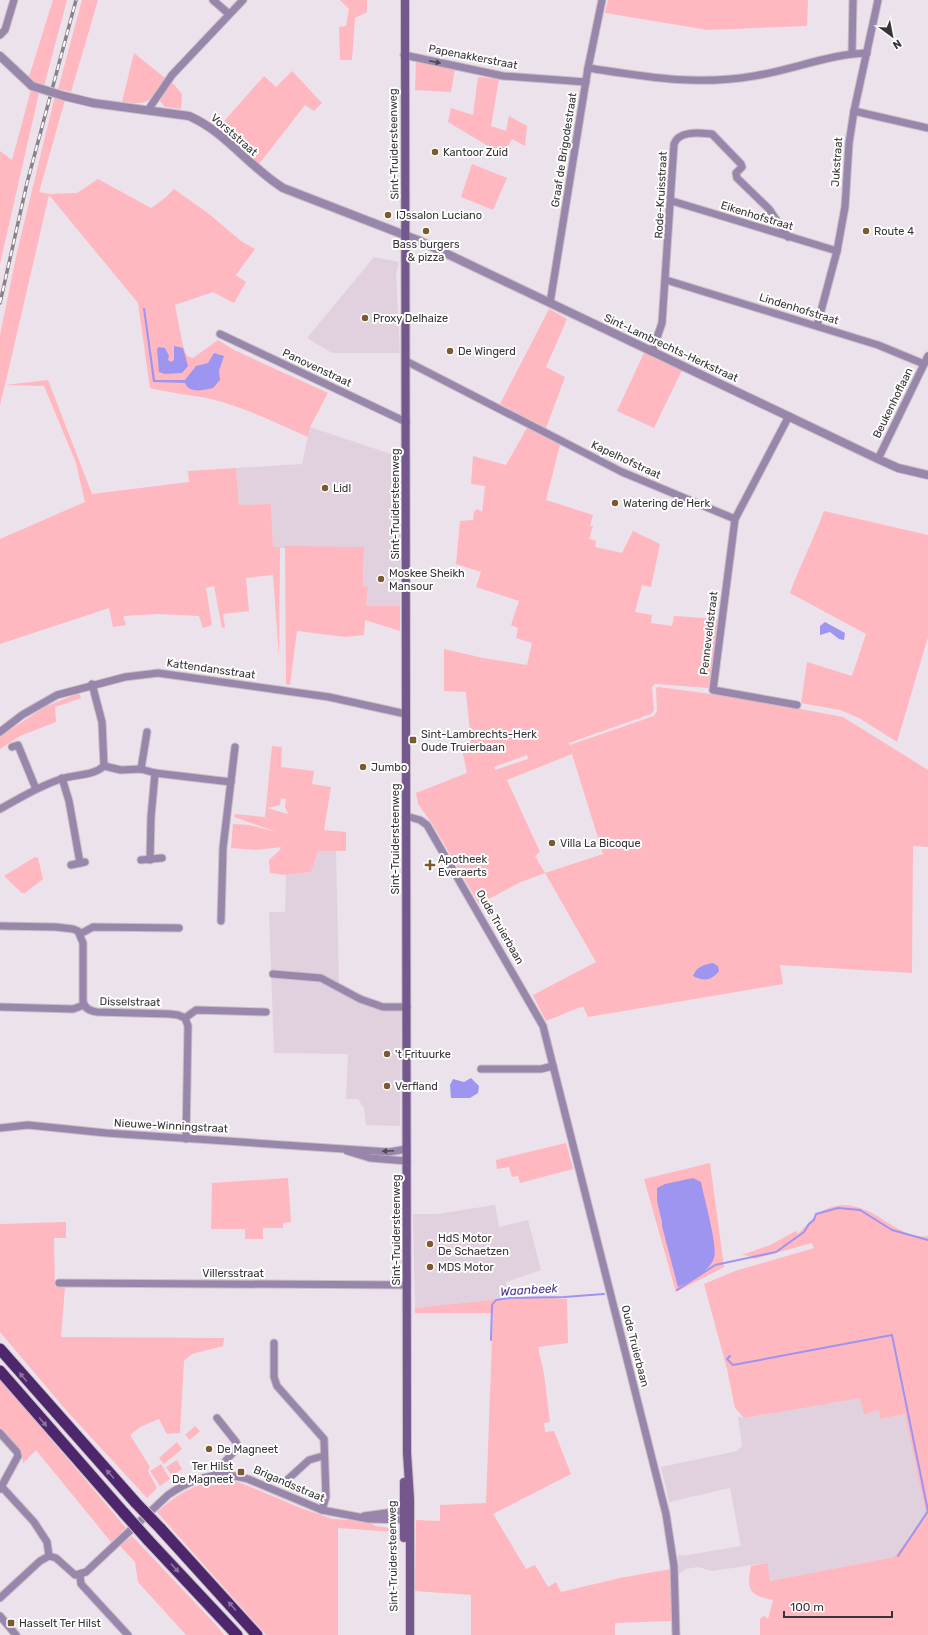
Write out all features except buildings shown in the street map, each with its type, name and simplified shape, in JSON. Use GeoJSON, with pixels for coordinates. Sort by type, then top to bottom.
{"type":"FeatureCollection","features":[{"type":"Feature","properties":{"kind":"highway"},"geometry":{"type":"LineString","coordinates":[[0,1349],[136,1503],[257,1635]]}},
{"type":"Feature","properties":{"kind":"highway"},"geometry":{"type":"LineString","coordinates":[[0,1370],[148,1540],[237,1635]]}},
{"type":"Feature","properties":{"kind":"main road","name":"Sint-Truidersteenweg"},"geometry":{"type":"LineString","coordinates":[[404,0],[406,235],[407,1007],[407,1453],[405,1635]]}},
{"type":"Feature","properties":{"kind":"main road","name":"Sint-Truidersteenweg"},"geometry":{"type":"LineString","coordinates":[[406,1520],[410,1635]]}},
{"type":"Feature","properties":{"kind":"street"},"geometry":{"type":"LineString","coordinates":[[0,35],[6,30],[14,0]]}},
{"type":"Feature","properties":{"kind":"street"},"geometry":{"type":"LineString","coordinates":[[213,0],[229,14]]}},
{"type":"Feature","properties":{"kind":"street"},"geometry":{"type":"LineString","coordinates":[[148,110],[172,75],[243,0]]}},
{"type":"Feature","properties":{"kind":"street","name":"Graaf de Brigodestraat"},"geometry":{"type":"LineString","coordinates":[[550,303],[588,68],[602,0]]}},
{"type":"Feature","properties":{"kind":"street"},"geometry":{"type":"LineString","coordinates":[[852,0],[852,53]]}},
{"type":"Feature","properties":{"kind":"street","name":"Jukstraat"},"geometry":{"type":"LineString","coordinates":[[817,326],[837,251],[845,207],[849,143],[854,111],[878,0]]}},
{"type":"Feature","properties":{"kind":"street"},"geometry":{"type":"LineString","coordinates":[[588,68],[670,80],[710,81],[773,73],[852,53],[867,53]]}},
{"type":"Feature","properties":{"kind":"street","name":"Papenakkerstraat"},"geometry":{"type":"LineString","coordinates":[[404,55],[503,76],[586,82]]}},
{"type":"Feature","properties":{"kind":"street","name":"Vorststraat"},"geometry":{"type":"LineString","coordinates":[[0,56],[32,86],[94,103],[189,116],[203,122],[217,132],[266,178],[283,188],[406,235]]}},
{"type":"Feature","properties":{"kind":"street"},"geometry":{"type":"LineString","coordinates":[[854,111],[928,128]]}},
{"type":"Feature","properties":{"kind":"street","name":"Rode-Kruisstraat"},"geometry":{"type":"LineString","coordinates":[[652,352],[662,323],[676,140],[685,134],[712,134],[739,161],[742,167],[736,173],[737,178],[769,209],[788,237]]}},
{"type":"Feature","properties":{"kind":"street","name":"Eikenhofstraat"},"geometry":{"type":"LineString","coordinates":[[672,201],[837,251]]}},
{"type":"Feature","properties":{"kind":"street","name":"Sint-Lambrechts-Herkstraat"},"geometry":{"type":"LineString","coordinates":[[406,235],[878,459],[898,468],[928,475]]}},
{"type":"Feature","properties":{"kind":"street","name":"Lindenhofstraat"},"geometry":{"type":"LineString","coordinates":[[666,280],[878,345],[924,364]]}},
{"type":"Feature","properties":{"kind":"street","name":"Panovenstraat"},"geometry":{"type":"LineString","coordinates":[[220,334],[406,422]]}},
{"type":"Feature","properties":{"kind":"street","name":"Beukenhoflaan"},"geometry":{"type":"LineString","coordinates":[[878,459],[928,356]]}},
{"type":"Feature","properties":{"kind":"street","name":"Kapelhofstraat"},"geometry":{"type":"LineString","coordinates":[[406,361],[622,472],[735,519]]}},
{"type":"Feature","properties":{"kind":"street"},"geometry":{"type":"LineString","coordinates":[[735,519],[789,416]]}},
{"type":"Feature","properties":{"kind":"street","name":"Penneveldstraat"},"geometry":{"type":"LineString","coordinates":[[735,519],[713,690],[796,705]]}},
{"type":"Feature","properties":{"kind":"street","name":"Kattendansstraat"},"geometry":{"type":"LineString","coordinates":[[0,732],[22,715],[57,695],[92,684],[125,677],[158,674],[179,675],[329,697],[406,714]]}},
{"type":"Feature","properties":{"kind":"street"},"geometry":{"type":"LineString","coordinates":[[92,684],[102,722],[104,766]]}},
{"type":"Feature","properties":{"kind":"street"},"geometry":{"type":"LineString","coordinates":[[141,769],[147,732]]}},
{"type":"Feature","properties":{"kind":"street"},"geometry":{"type":"LineString","coordinates":[[12,747],[18,745],[36,789]]}},
{"type":"Feature","properties":{"kind":"street"},"geometry":{"type":"LineString","coordinates":[[221,921],[224,848],[235,748]]}},
{"type":"Feature","properties":{"kind":"street"},"geometry":{"type":"LineString","coordinates":[[104,766],[121,770],[141,769],[155,773],[231,782]]}},
{"type":"Feature","properties":{"kind":"street"},"geometry":{"type":"LineString","coordinates":[[0,809],[36,789],[62,778],[98,771],[104,766]]}},
{"type":"Feature","properties":{"kind":"street"},"geometry":{"type":"LineString","coordinates":[[150,860],[151,817],[155,773]]}},
{"type":"Feature","properties":{"kind":"street"},"geometry":{"type":"LineString","coordinates":[[62,778],[69,801],[83,863],[71,865]]}},
{"type":"Feature","properties":{"kind":"street","name":"Oude Truierbaan"},"geometry":{"type":"LineString","coordinates":[[406,816],[420,820],[427,825],[541,1021],[577,1168],[612,1299],[666,1514],[674,1566],[676,1635]]}},
{"type":"Feature","properties":{"kind":"street"},"geometry":{"type":"LineString","coordinates":[[141,860],[162,858]]}},
{"type":"Feature","properties":{"kind":"street"},"geometry":{"type":"LineString","coordinates":[[0,926],[56,927],[73,929],[80,934],[93,927],[179,928]]}},
{"type":"Feature","properties":{"kind":"street","name":"Disselstraat"},"geometry":{"type":"LineString","coordinates":[[80,934],[83,943],[84,1005],[92,1012],[170,1014],[185,1018]]}},
{"type":"Feature","properties":{"kind":"street"},"geometry":{"type":"LineString","coordinates":[[273,974],[321,978],[360,999],[383,1007],[407,1007]]}},
{"type":"Feature","properties":{"kind":"street"},"geometry":{"type":"LineString","coordinates":[[0,1007],[73,1009],[84,1005]]}},
{"type":"Feature","properties":{"kind":"street"},"geometry":{"type":"LineString","coordinates":[[186,1139],[188,1026],[185,1018],[196,1010],[266,1012]]}},
{"type":"Feature","properties":{"kind":"street"},"geometry":{"type":"LineString","coordinates":[[481,1069],[540,1069],[553,1066]]}},
{"type":"Feature","properties":{"kind":"street","name":"Nieuwe-Winningstraat"},"geometry":{"type":"LineString","coordinates":[[0,1128],[28,1125],[186,1139],[224,1140],[341,1149],[389,1152],[407,1149]]}},
{"type":"Feature","properties":{"kind":"street","name":"Nieuwe-Winningstraat"},"geometry":{"type":"LineString","coordinates":[[341,1149],[370,1158],[407,1161]]}},
{"type":"Feature","properties":{"kind":"street","name":"Villersstraat"},"geometry":{"type":"LineString","coordinates":[[60,1283],[407,1286]]}},
{"type":"Feature","properties":{"kind":"street"},"geometry":{"type":"LineString","coordinates":[[274,1344],[274,1377],[277,1386],[324,1439],[326,1497],[322,1510]]}},
{"type":"Feature","properties":{"kind":"street"},"geometry":{"type":"LineString","coordinates":[[213,1475],[238,1447],[236,1442],[217,1418]]}},
{"type":"Feature","properties":{"kind":"street"},"geometry":{"type":"LineString","coordinates":[[0,1433],[17,1452],[18,1456],[1,1488],[34,1522],[47,1542],[49,1556]]}},
{"type":"Feature","properties":{"kind":"street"},"geometry":{"type":"LineString","coordinates":[[287,1480],[309,1460],[324,1456]]}},
{"type":"Feature","properties":{"kind":"street","name":"Brigandsstraat"},"geometry":{"type":"LineString","coordinates":[[80,1575],[86,1572],[168,1496],[182,1485],[213,1475],[236,1476],[248,1479],[322,1510],[355,1517],[406,1520]]}},
{"type":"Feature","properties":{"kind":"street","name":"Brigandsstraat"},"geometry":{"type":"LineString","coordinates":[[355,1517],[406,1510]]}},
{"type":"Feature","properties":{"kind":"street"},"geometry":{"type":"LineString","coordinates":[[0,1598],[40,1561],[49,1556],[56,1558],[72,1573],[80,1575],[81,1584],[128,1635]]}},
{"type":"Feature","properties":{"kind":"street"},"geometry":{"type":"LineString","coordinates":[[0,1616],[16,1635]]}},
{"type":"Feature","properties":{"kind":"shaded area"},"geometry":{"type":"Polygon","coordinates":[[[53,0],[67,0],[44,86],[33,82],[29,77],[53,0]]]}},
{"type":"Feature","properties":{"kind":"shaded area"},"geometry":{"type":"Polygon","coordinates":[[[82,0],[98,0],[71,92],[58,89],[82,0]]]}},
{"type":"Feature","properties":{"kind":"shaded area"},"geometry":{"type":"Polygon","coordinates":[[[340,0],[367,0],[367,12],[355,18],[352,60],[340,60],[339,27],[346,26],[349,9],[340,0]]]}},
{"type":"Feature","properties":{"kind":"shaded area"},"geometry":{"type":"Polygon","coordinates":[[[608,0],[808,0],[807,26],[708,30],[605,13],[608,0]]]}},
{"type":"Feature","properties":{"kind":"shaded area"},"geometry":{"type":"Polygon","coordinates":[[[134,53],[165,78],[149,100],[140,103],[122,102],[134,53]]]}},
{"type":"Feature","properties":{"kind":"shaded area"},"geometry":{"type":"Polygon","coordinates":[[[416,61],[455,69],[451,92],[415,90],[416,61]]]}},
{"type":"Feature","properties":{"kind":"shaded area"},"geometry":{"type":"Polygon","coordinates":[[[292,71],[322,103],[314,111],[305,105],[259,164],[219,127],[264,76],[276,87],[292,71]]]}},
{"type":"Feature","properties":{"kind":"shaded area"},"geometry":{"type":"Polygon","coordinates":[[[478,77],[499,79],[491,126],[506,131],[509,116],[527,126],[525,146],[512,139],[503,155],[448,122],[451,108],[473,115],[478,77]]]}},
{"type":"Feature","properties":{"kind":"shaded area"},"geometry":{"type":"Polygon","coordinates":[[[171,81],[182,94],[181,109],[165,107],[160,101],[171,81]]]}},
{"type":"Feature","properties":{"kind":"shaded area"},"geometry":{"type":"Polygon","coordinates":[[[31,90],[39,93],[0,264],[0,151],[12,160],[31,90]]]}},
{"type":"Feature","properties":{"kind":"shaded area"},"geometry":{"type":"Polygon","coordinates":[[[55,96],[65,100],[39,192],[49,194],[77,193],[98,179],[151,208],[165,198],[174,189],[209,214],[241,241],[255,249],[236,275],[246,282],[234,303],[213,292],[175,305],[183,346],[187,356],[193,358],[218,340],[234,350],[328,393],[310,427],[308,437],[236,406],[211,399],[150,388],[138,303],[49,195],[0,405],[0,335],[17,252],[55,96]]]}},
{"type":"Feature","properties":{"kind":"shaded area"},"geometry":{"type":"Polygon","coordinates":[[[472,164],[507,178],[493,210],[461,197],[472,164]]]}},
{"type":"Feature","properties":{"kind":"shaded area"},"geometry":{"type":"Polygon","coordinates":[[[374,257],[399,262],[396,274],[400,353],[332,353],[307,338],[374,257]]]}},
{"type":"Feature","properties":{"kind":"shaded area"},"geometry":{"type":"Polygon","coordinates":[[[143,308],[145,308],[155,380],[185,380],[196,366],[208,363],[214,353],[224,356],[219,371],[220,380],[213,388],[193,390],[190,389],[185,383],[153,382],[143,308]]]}},
{"type":"Feature","properties":{"kind":"shaded area"},"geometry":{"type":"Polygon","coordinates":[[[549,309],[567,319],[546,367],[565,377],[546,428],[500,404],[549,309]]]}},
{"type":"Feature","properties":{"kind":"shaded area"},"geometry":{"type":"Polygon","coordinates":[[[174,346],[183,348],[188,366],[182,373],[165,374],[159,372],[157,349],[159,347],[165,348],[169,356],[168,360],[171,362],[174,360],[174,346]]]}},
{"type":"Feature","properties":{"kind":"shaded area"},"geometry":{"type":"Polygon","coordinates":[[[644,353],[682,370],[654,428],[617,411],[644,353]]]}},
{"type":"Feature","properties":{"kind":"shaded area"},"geometry":{"type":"Polygon","coordinates":[[[48,380],[92,494],[189,482],[188,471],[236,468],[239,505],[271,504],[273,547],[280,547],[279,657],[273,575],[246,578],[249,611],[223,614],[225,627],[222,628],[214,586],[206,588],[212,625],[203,628],[199,616],[159,614],[123,616],[126,625],[113,627],[109,608],[0,644],[0,539],[85,502],[76,463],[44,386],[5,385],[48,380]]]}},
{"type":"Feature","properties":{"kind":"shaded area"},"geometry":{"type":"Polygon","coordinates":[[[528,426],[560,445],[546,500],[593,515],[590,526],[593,526],[589,539],[596,541],[595,547],[622,553],[633,531],[660,544],[651,587],[642,585],[635,612],[652,615],[651,623],[672,626],[674,616],[718,619],[709,688],[655,684],[652,687],[654,710],[651,714],[569,743],[570,745],[654,716],[657,711],[656,688],[658,687],[742,698],[843,717],[928,770],[928,847],[913,846],[912,973],[780,965],[783,984],[588,1017],[583,1006],[546,1021],[533,995],[596,962],[545,873],[521,882],[479,904],[433,825],[418,804],[416,793],[467,773],[461,745],[471,742],[466,692],[444,691],[444,649],[483,658],[527,665],[532,643],[516,638],[518,628],[511,625],[519,601],[476,587],[481,572],[456,564],[460,521],[473,520],[474,512],[477,509],[482,512],[485,486],[471,484],[473,456],[506,465],[528,426]],[[572,754],[507,780],[540,852],[535,856],[545,873],[603,854],[572,754]],[[527,755],[494,767],[495,770],[528,759],[527,755]]]}},
{"type":"Feature","properties":{"kind":"shaded area"},"geometry":{"type":"Polygon","coordinates":[[[310,427],[400,457],[400,606],[366,606],[368,588],[363,586],[364,547],[273,548],[271,504],[239,505],[236,468],[302,464],[310,427]]]}},
{"type":"Feature","properties":{"kind":"shaded area"},"geometry":{"type":"Polygon","coordinates":[[[824,511],[928,535],[928,637],[897,742],[859,718],[840,710],[801,703],[807,662],[852,676],[866,634],[790,593],[824,511]]]}},
{"type":"Feature","properties":{"kind":"shaded area"},"geometry":{"type":"Polygon","coordinates":[[[285,546],[364,547],[363,586],[368,587],[366,606],[400,606],[400,631],[365,620],[364,635],[345,637],[297,631],[290,685],[286,684],[285,546]]]}},
{"type":"Feature","properties":{"kind":"shaded area"},"geometry":{"type":"Polygon","coordinates":[[[825,622],[845,633],[844,640],[839,639],[830,632],[820,635],[820,626],[825,622]]]}},
{"type":"Feature","properties":{"kind":"shaded area"},"geometry":{"type":"Polygon","coordinates":[[[79,693],[81,698],[55,707],[56,722],[20,736],[0,749],[0,737],[4,734],[45,707],[79,693]]]}},
{"type":"Feature","properties":{"kind":"shaded area"},"geometry":{"type":"Polygon","coordinates":[[[272,746],[282,747],[281,767],[314,771],[312,784],[331,787],[324,830],[346,832],[346,851],[318,851],[311,872],[286,875],[270,873],[269,860],[279,851],[281,847],[256,850],[231,848],[233,824],[249,825],[277,832],[234,817],[235,814],[265,817],[272,746]],[[281,798],[280,805],[267,808],[288,814],[285,807],[286,799],[281,798]]]}},
{"type":"Feature","properties":{"kind":"shaded area"},"geometry":{"type":"Polygon","coordinates":[[[318,851],[336,851],[339,984],[380,1003],[391,1005],[401,1002],[400,1126],[366,1125],[364,1108],[358,1099],[346,1099],[348,1054],[274,1053],[269,912],[285,912],[286,875],[311,872],[318,851]]]}},
{"type":"Feature","properties":{"kind":"shaded area"},"geometry":{"type":"Polygon","coordinates":[[[35,857],[38,858],[43,879],[25,893],[22,893],[4,876],[35,857]]]}},
{"type":"Feature","properties":{"kind":"shaded area"},"geometry":{"type":"Polygon","coordinates":[[[713,963],[718,966],[719,971],[711,978],[701,979],[693,976],[696,970],[701,966],[713,963]]]}},
{"type":"Feature","properties":{"kind":"shaded area"},"geometry":{"type":"Polygon","coordinates":[[[471,1078],[479,1086],[478,1093],[470,1098],[451,1098],[450,1085],[453,1079],[464,1082],[471,1078]]]}},
{"type":"Feature","properties":{"kind":"shaded area"},"geometry":{"type":"Polygon","coordinates":[[[566,1143],[573,1169],[520,1183],[518,1176],[512,1177],[509,1167],[497,1169],[496,1160],[566,1143]]]}},
{"type":"Feature","properties":{"kind":"shaded area"},"geometry":{"type":"Polygon","coordinates":[[[710,1163],[724,1267],[676,1292],[644,1179],[710,1163]]]}},
{"type":"Feature","properties":{"kind":"shaded area"},"geometry":{"type":"Polygon","coordinates":[[[288,1178],[291,1222],[283,1223],[283,1228],[263,1228],[263,1239],[245,1239],[245,1229],[211,1229],[212,1183],[288,1178]]]}},
{"type":"Feature","properties":{"kind":"shaded area"},"geometry":{"type":"Polygon","coordinates":[[[693,1178],[701,1182],[715,1252],[712,1263],[704,1272],[678,1287],[662,1226],[657,1201],[657,1188],[665,1184],[693,1178]]]}},
{"type":"Feature","properties":{"kind":"shaded area"},"geometry":{"type":"Polygon","coordinates":[[[495,1205],[499,1227],[528,1220],[541,1270],[506,1282],[509,1298],[415,1308],[413,1214],[437,1214],[495,1205]]]}},
{"type":"Feature","properties":{"kind":"shaded area"},"geometry":{"type":"Polygon","coordinates":[[[834,1206],[854,1206],[872,1213],[906,1233],[928,1236],[928,1635],[760,1635],[760,1619],[764,1616],[768,1619],[773,1600],[755,1594],[749,1581],[751,1566],[767,1563],[770,1581],[894,1557],[926,1514],[905,1414],[880,1419],[879,1410],[864,1414],[860,1398],[744,1418],[735,1408],[727,1369],[704,1284],[735,1271],[814,1248],[812,1243],[754,1259],[750,1256],[742,1255],[770,1245],[796,1231],[798,1234],[822,1211],[834,1206]]]}},
{"type":"Feature","properties":{"kind":"shaded area"},"geometry":{"type":"Polygon","coordinates":[[[66,1222],[66,1238],[54,1238],[55,1287],[65,1287],[61,1337],[224,1338],[223,1346],[192,1354],[184,1361],[180,1433],[167,1434],[159,1419],[140,1427],[130,1435],[150,1467],[148,1471],[157,1488],[147,1498],[66,1410],[0,1332],[0,1224],[66,1222]]]}},
{"type":"Feature","properties":{"kind":"shaded area"},"geometry":{"type":"Polygon","coordinates":[[[543,1297],[567,1299],[568,1343],[538,1347],[544,1374],[550,1422],[544,1423],[545,1432],[554,1431],[571,1474],[493,1514],[526,1569],[535,1565],[548,1587],[556,1582],[561,1592],[620,1578],[671,1569],[671,1621],[615,1623],[615,1635],[471,1635],[471,1595],[415,1591],[416,1520],[440,1521],[440,1505],[486,1503],[493,1313],[415,1313],[415,1308],[509,1298],[543,1297]]]}},
{"type":"Feature","properties":{"kind":"shaded area"},"geometry":{"type":"Polygon","coordinates":[[[0,1379],[126,1528],[111,1542],[36,1450],[23,1463],[22,1452],[0,1428],[0,1379]]]}},
{"type":"Feature","properties":{"kind":"shaded area"},"geometry":{"type":"Polygon","coordinates":[[[861,1397],[879,1410],[880,1419],[905,1414],[916,1461],[926,1514],[894,1557],[770,1581],[766,1563],[712,1571],[698,1567],[686,1569],[679,1574],[678,1554],[682,1556],[741,1546],[730,1488],[669,1502],[661,1467],[737,1451],[742,1446],[738,1417],[744,1418],[861,1397]]]}},
{"type":"Feature","properties":{"kind":"shaded area"},"geometry":{"type":"Polygon","coordinates":[[[195,1426],[200,1431],[190,1440],[185,1435],[195,1426]]]}},
{"type":"Feature","properties":{"kind":"shaded area"},"geometry":{"type":"Polygon","coordinates":[[[177,1442],[182,1449],[164,1464],[159,1458],[177,1442]]]}},
{"type":"Feature","properties":{"kind":"shaded area"},"geometry":{"type":"Polygon","coordinates":[[[177,1460],[182,1469],[172,1476],[166,1467],[177,1460]]]}},
{"type":"Feature","properties":{"kind":"shaded area"},"geometry":{"type":"Polygon","coordinates":[[[161,1464],[170,1479],[160,1486],[150,1471],[161,1464]]]}},
{"type":"Feature","properties":{"kind":"shaded area"},"geometry":{"type":"Polygon","coordinates":[[[220,1480],[235,1481],[303,1509],[333,1519],[367,1521],[375,1526],[396,1529],[395,1532],[338,1528],[338,1635],[266,1635],[157,1512],[171,1500],[186,1491],[202,1484],[220,1480]]]}},
{"type":"Feature","properties":{"kind":"shaded area"},"geometry":{"type":"Polygon","coordinates":[[[132,1536],[224,1635],[186,1635],[138,1582],[135,1562],[120,1546],[132,1536]]]}},
{"type":"Feature","properties":{"kind":"waterway","name":"Waanbeek"},"geometry":{"type":"LineString","coordinates":[[677,1290],[715,1265],[776,1252],[804,1232],[809,1224],[814,1220],[816,1214],[838,1208],[860,1210],[892,1230],[928,1240]]}},
{"type":"Feature","properties":{"kind":"waterway","name":"Waanbeek"},"geometry":{"type":"LineString","coordinates":[[491,1340],[492,1305],[496,1300],[509,1298],[564,1297],[604,1294]]}},
{"type":"Feature","properties":{"kind":"waterway"},"geometry":{"type":"LineString","coordinates":[[730,1356],[727,1359],[733,1365],[892,1335],[928,1511],[898,1556]]}},
{"type":"Feature","properties":{"kind":"railway"},"geometry":{"type":"LineString","coordinates":[[0,303],[27,183],[76,0]]}},
{"type":"Feature","properties":{"kind":"place","name":"Kantoor Zuid"},"geometry":{"type":"Point","coordinates":[435,152]}},
{"type":"Feature","properties":{"kind":"place","name":"IJssalon Luciano"},"geometry":{"type":"Point","coordinates":[388,215]}},
{"type":"Feature","properties":{"kind":"place","name":"Bass burgers & pizza"},"geometry":{"type":"Point","coordinates":[426,231]}},
{"type":"Feature","properties":{"kind":"place","name":"Route 4"},"geometry":{"type":"Point","coordinates":[866,231]}},
{"type":"Feature","properties":{"kind":"place","name":"Proxy Delhaize"},"geometry":{"type":"Point","coordinates":[365,318]}},
{"type":"Feature","properties":{"kind":"place","name":"De Wingerd"},"geometry":{"type":"Point","coordinates":[450,351]}},
{"type":"Feature","properties":{"kind":"place","name":"Lidl"},"geometry":{"type":"Point","coordinates":[325,488]}},
{"type":"Feature","properties":{"kind":"place","name":"Watering de Herk"},"geometry":{"type":"Point","coordinates":[615,503]}},
{"type":"Feature","properties":{"kind":"place","name":"Moskee Sheikh Mansour"},"geometry":{"type":"Point","coordinates":[381,579]}},
{"type":"Feature","properties":{"kind":"place","name":"Sint-Lambrechts-Herk Oude Truierbaan"},"geometry":{"type":"Point","coordinates":[413,740]}},
{"type":"Feature","properties":{"kind":"place","name":"Jumbo"},"geometry":{"type":"Point","coordinates":[363,767]}},
{"type":"Feature","properties":{"kind":"place","name":"Villa La Bicoque"},"geometry":{"type":"Point","coordinates":[552,843]}},
{"type":"Feature","properties":{"kind":"place","name":"Apotheek Everaerts"},"geometry":{"type":"Point","coordinates":[430,865]}},
{"type":"Feature","properties":{"kind":"place","name":"'t Frituurke"},"geometry":{"type":"Point","coordinates":[387,1054]}},
{"type":"Feature","properties":{"kind":"place","name":"Verfland"},"geometry":{"type":"Point","coordinates":[387,1086]}},
{"type":"Feature","properties":{"kind":"place","name":"HdS Motor De Schaetzen"},"geometry":{"type":"Point","coordinates":[430,1244]}},
{"type":"Feature","properties":{"kind":"place","name":"MDS Motor"},"geometry":{"type":"Point","coordinates":[430,1267]}},
{"type":"Feature","properties":{"kind":"place","name":"De Magneet"},"geometry":{"type":"Point","coordinates":[209,1449]}},
{"type":"Feature","properties":{"kind":"place","name":"Ter Hilst De Magneet"},"geometry":{"type":"Point","coordinates":[241,1472]}},
{"type":"Feature","properties":{"kind":"place","name":"Hasselt Ter Hilst"},"geometry":{"type":"Point","coordinates":[11,1623]}}]}
